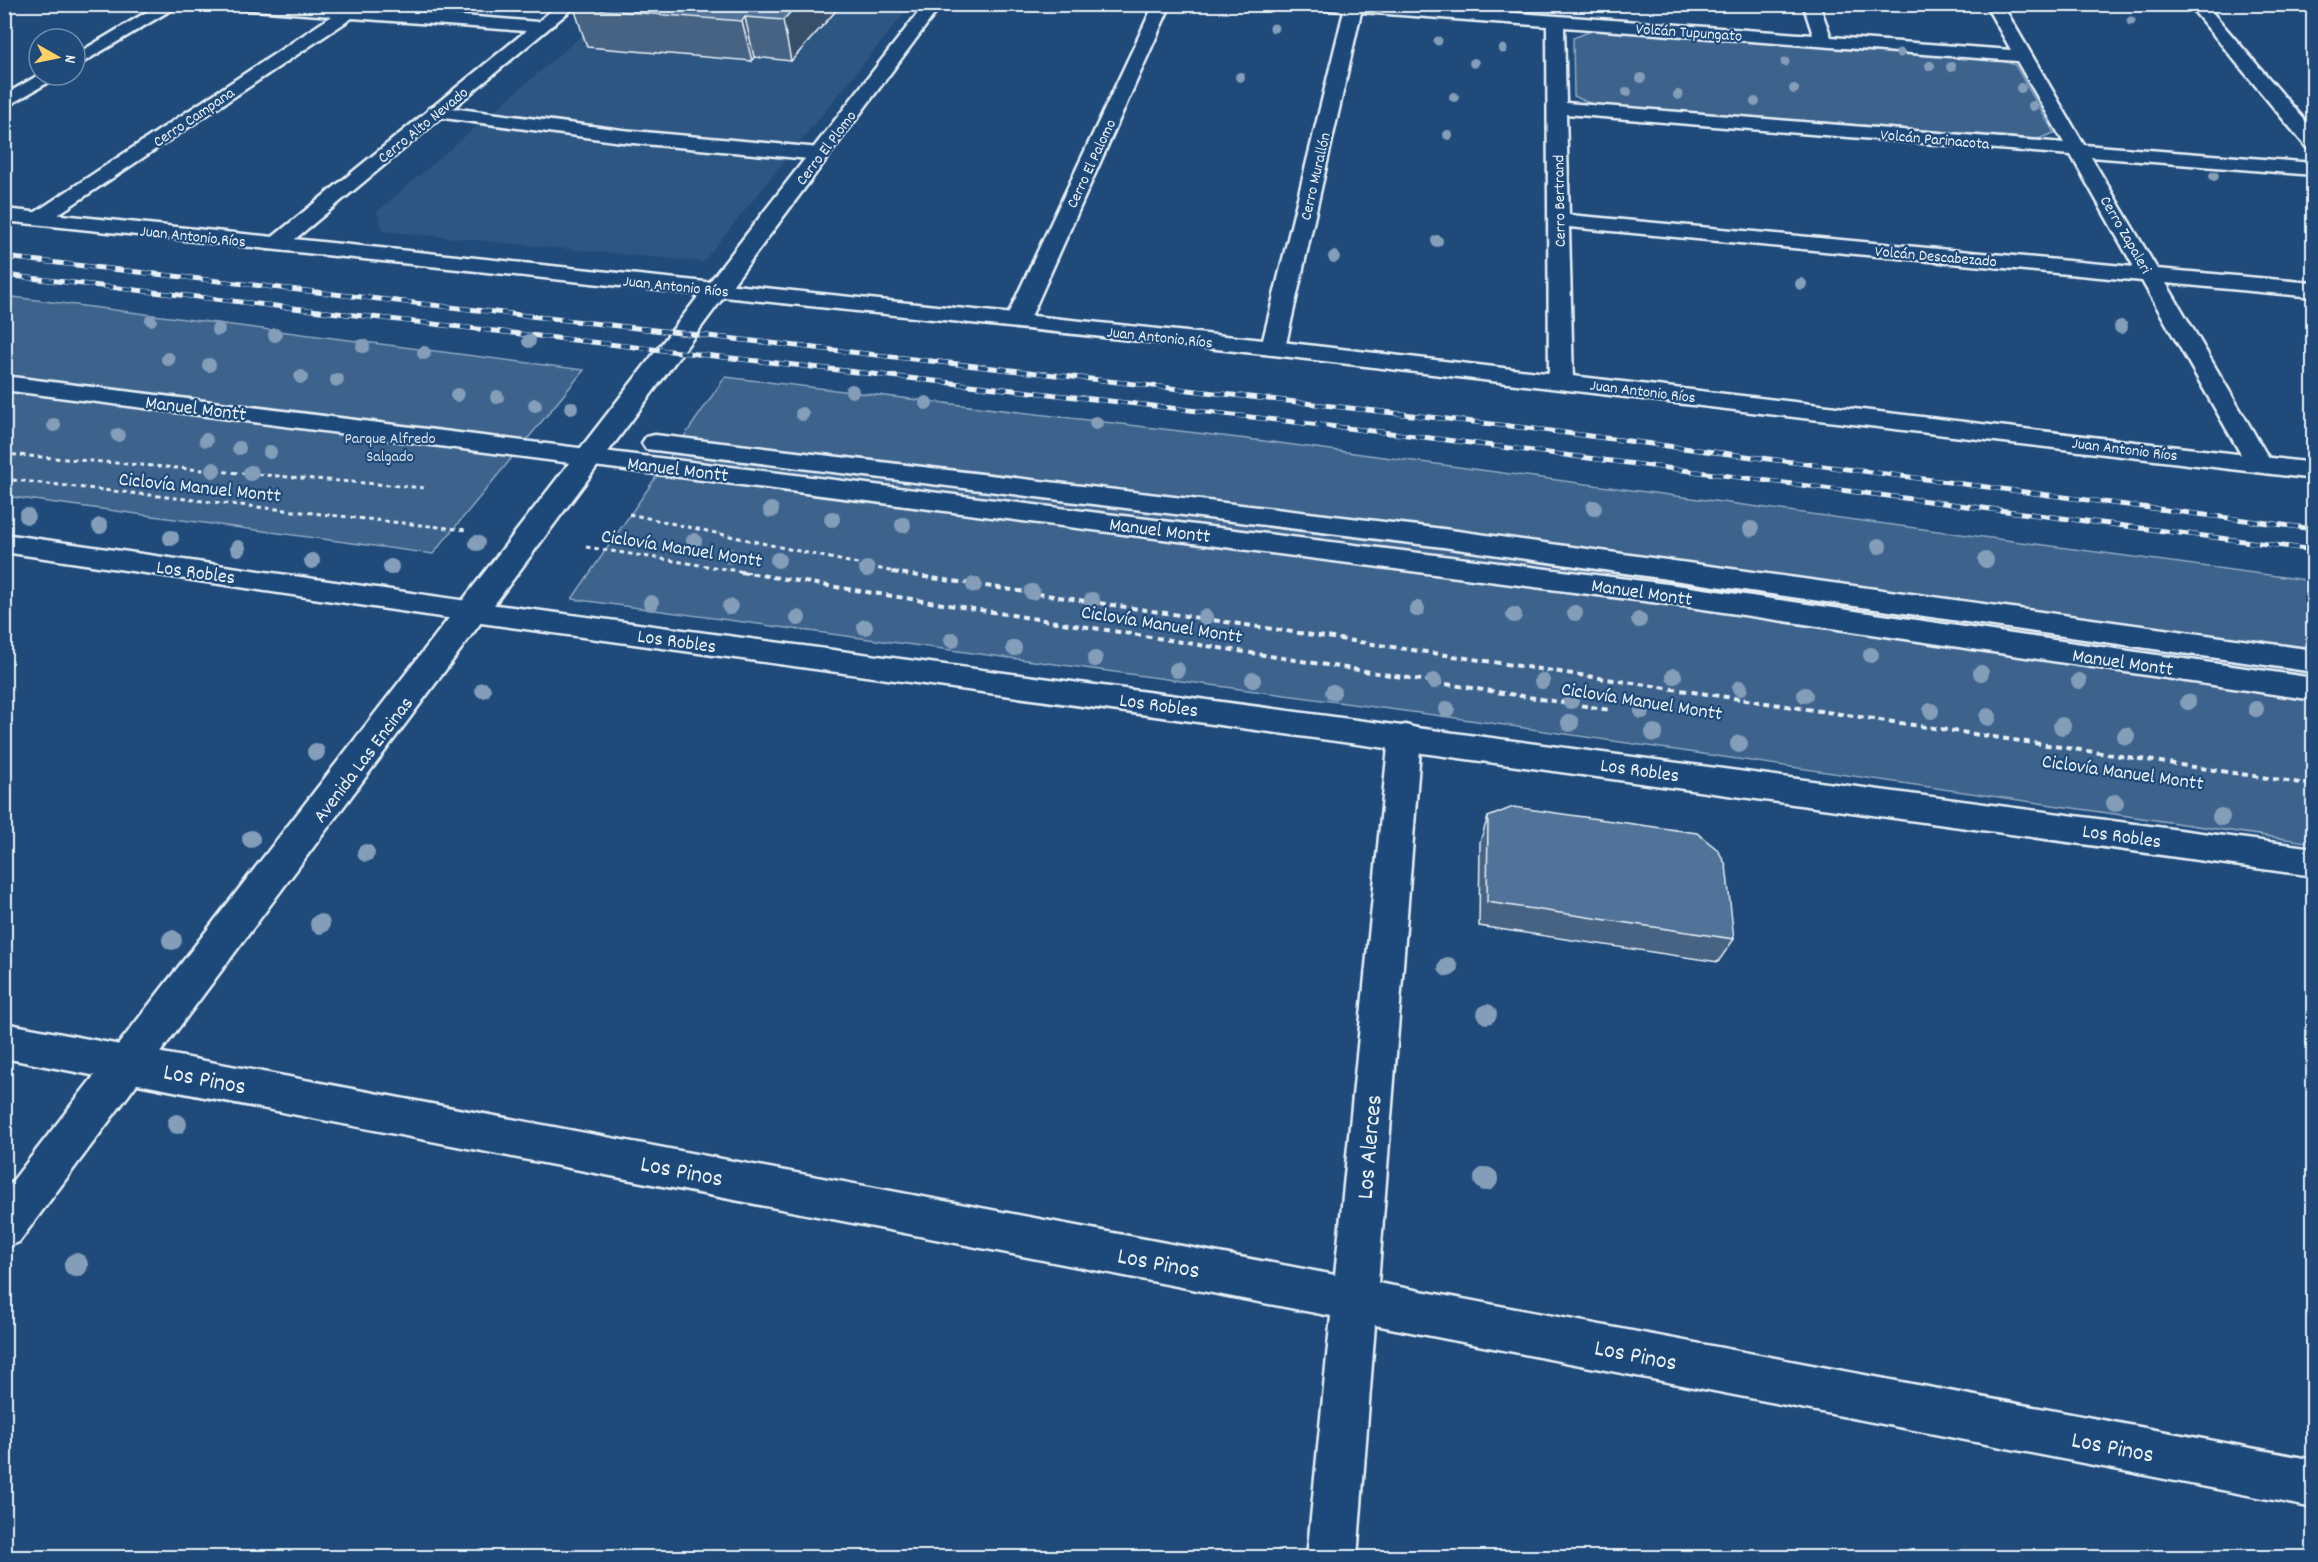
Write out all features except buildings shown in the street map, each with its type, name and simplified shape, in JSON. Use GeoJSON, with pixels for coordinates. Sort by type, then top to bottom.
{"type":"FeatureCollection","features":[{"type":"Feature","properties":{"kind":"street"},"geometry":{"type":"LineString","coordinates":[[87,55],[173,4]]}},
{"type":"Feature","properties":{"kind":"street"},"geometry":{"type":"LineString","coordinates":[[240,4],[542,27]]}},
{"type":"Feature","properties":{"kind":"street","name":"Cerro Alto Nevado"},"geometry":{"type":"LineString","coordinates":[[275,244],[570,4]]}},
{"type":"Feature","properties":{"kind":"street","name":"Cerro El Plomo"},"geometry":{"type":"LineString","coordinates":[[717,289],[934,4]]}},
{"type":"Feature","properties":{"kind":"street","name":"Cerro El Palomo"},"geometry":{"type":"LineString","coordinates":[[1017,321],[1163,4]]}},
{"type":"Feature","properties":{"kind":"street","name":"Volcán Tupungato"},"geometry":{"type":"LineString","coordinates":[[1319,4],[2023,56]]}},
{"type":"Feature","properties":{"kind":"street"},"geometry":{"type":"LineString","coordinates":[[1811,4],[1824,41]]}},
{"type":"Feature","properties":{"kind":"street","name":"Cerro Zapaleri"},"geometry":{"type":"LineString","coordinates":[[1993,4],[2259,464]]}},
{"type":"Feature","properties":{"kind":"street"},"geometry":{"type":"LineString","coordinates":[[2196,4],[2313,144]]}},
{"type":"Feature","properties":{"kind":"street","name":"Cerro Murallón"},"geometry":{"type":"LineString","coordinates":[[1273,348],[1354,6]]}},
{"type":"Feature","properties":{"kind":"street","name":"Cerro Campana"},"geometry":{"type":"LineString","coordinates":[[38,219],[348,13]]}},
{"type":"Feature","properties":{"kind":"street","name":"Cerro Bertrand"},"geometry":{"type":"LineString","coordinates":[[1555,22],[1561,381]]}},
{"type":"Feature","properties":{"kind":"street"},"geometry":{"type":"LineString","coordinates":[[15,76],[27,76]]}},
{"type":"Feature","properties":{"kind":"street"},"geometry":{"type":"LineString","coordinates":[[4,103],[32,87]]}},
{"type":"Feature","properties":{"kind":"street","name":"Volcán Parinacota"},"geometry":{"type":"LineString","coordinates":[[1557,108],[2313,169]]}},
{"type":"Feature","properties":{"kind":"street"},"geometry":{"type":"LineString","coordinates":[[436,112],[622,136],[819,154]]}},
{"type":"Feature","properties":{"kind":"street","name":"Juan Antonio Ríos"},"geometry":{"type":"LineString","coordinates":[[4,215],[1273,348],[2313,471]]}},
{"type":"Feature","properties":{"kind":"street","name":"Volcán Descabezado"},"geometry":{"type":"LineString","coordinates":[[1558,219],[2313,290]]}},
{"type":"Feature","properties":{"kind":"street","name":"Avenida Las Encinas"},"geometry":{"type":"LineString","coordinates":[[4,1227],[531,538],[717,289]]}},
{"type":"Feature","properties":{"kind":"street","name":"Manuel Montt"},"geometry":{"type":"LineString","coordinates":[[4,363],[1660,593],[2313,689]]}},
{"type":"Feature","properties":{"kind":"street","name":"Manuel Montt"},"geometry":{"type":"LineString","coordinates":[[4,383],[1443,538],[2313,661]]}},
{"type":"Feature","properties":{"kind":"street","name":"Los Robles"},"geometry":{"type":"LineString","coordinates":[[4,543],[474,612],[2313,862]]}},
{"type":"Feature","properties":{"kind":"street","name":"Los Alerces"},"geometry":{"type":"LineString","coordinates":[[1332,1557],[1405,737]]}},
{"type":"Feature","properties":{"kind":"street","name":"Los Pinos"},"geometry":{"type":"LineString","coordinates":[[4,1040],[2313,1484]]}},
{"type":"Feature","properties":{"kind":"path"},"geometry":{"type":"LineString","coordinates":[[4,454],[430,488]]}},
{"type":"Feature","properties":{"kind":"path","name":"Ciclovía Manuel Montt"},"geometry":{"type":"LineString","coordinates":[[4,479],[531,538],[1611,710]]}},
{"type":"Feature","properties":{"kind":"path"},"geometry":{"type":"LineString","coordinates":[[560,499],[921,578],[2313,785]]}},
{"type":"Feature","properties":{"kind":"shaded area"},"geometry":{"type":"Polygon","coordinates":[[[617,5],[911,5],[703,262],[383,231],[377,212],[617,5]]]}},
{"type":"Feature","properties":{"kind":"green space"},"geometry":{"type":"Polygon","coordinates":[[[1594,30],[1995,58],[2015,65],[2054,133],[2038,139],[1591,104],[1574,96],[1573,38],[1594,30]]]}},
{"type":"Feature","properties":{"kind":"green space","name":"Parque Alfredo Salgado"},"geometry":{"type":"Polygon","coordinates":[[[5,296],[584,370],[433,554],[5,496],[5,296]]]}},
{"type":"Feature","properties":{"kind":"green space"},"geometry":{"type":"Polygon","coordinates":[[[725,377],[1264,441],[2313,581],[2313,843],[1456,718],[572,599],[725,377]]]}},
{"type":"Feature","properties":{"kind":"railway"},"geometry":{"type":"LineString","coordinates":[[4,257],[1527,428],[2314,529]]}},
{"type":"Feature","properties":{"kind":"railway"},"geometry":{"type":"LineString","coordinates":[[4,275],[1399,434],[2314,550]]}}]}
